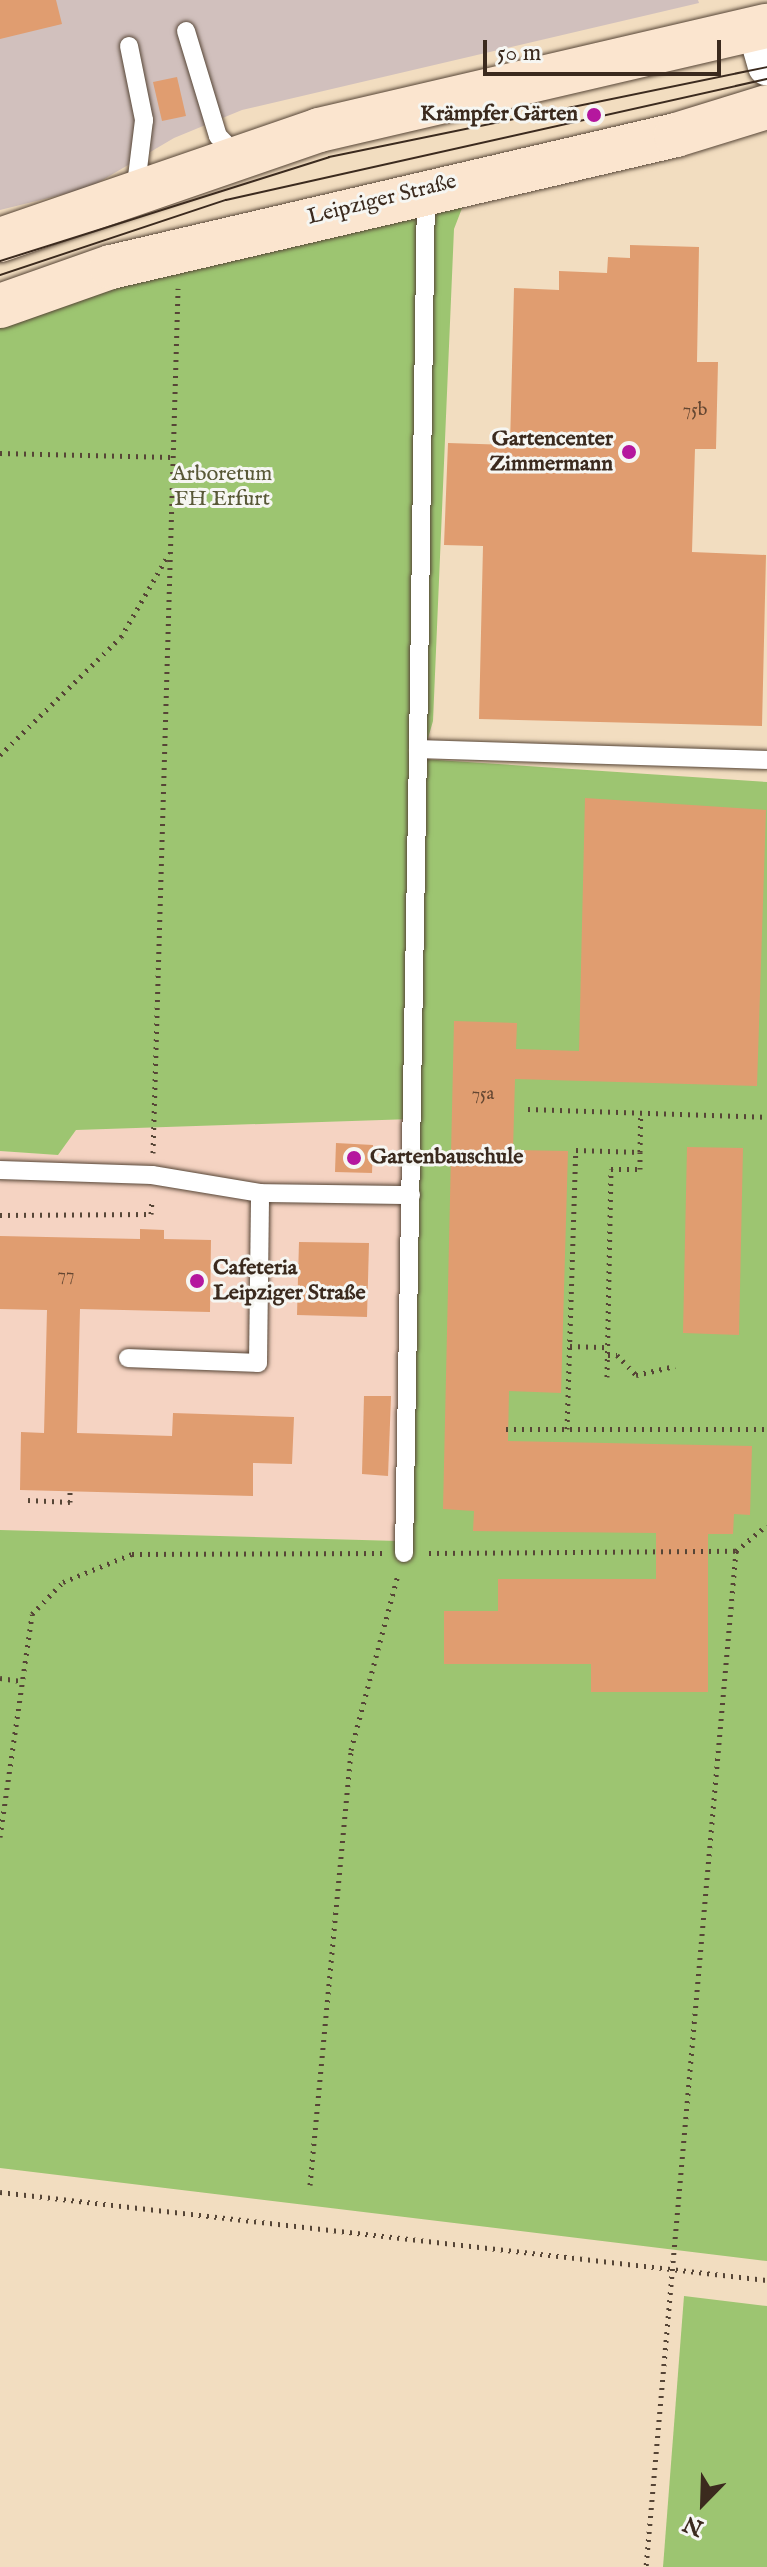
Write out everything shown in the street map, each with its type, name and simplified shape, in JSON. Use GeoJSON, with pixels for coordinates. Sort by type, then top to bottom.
{"type":"FeatureCollection","features":[{"type":"Feature","properties":{"kind":"main road"},"geometry":{"type":"LineString","coordinates":[[0,240],[333,127],[760,32]]}},
{"type":"Feature","properties":{"kind":"main road","name":"Leipziger Straße"},"geometry":{"type":"LineString","coordinates":[[0,306],[111,267],[426,188],[676,135],[767,107]]}},
{"type":"Feature","properties":{"kind":"lane"},"geometry":{"type":"LineString","coordinates":[[186,31],[218,136],[238,157]]}},
{"type":"Feature","properties":{"kind":"lane"},"geometry":{"type":"LineString","coordinates":[[129,46],[144,120],[134,195]]}},
{"type":"Feature","properties":{"kind":"lane"},"geometry":{"type":"LineString","coordinates":[[404,1553],[426,188]]}},
{"type":"Feature","properties":{"kind":"lane"},"geometry":{"type":"LineString","coordinates":[[418,749],[767,760]]}},
{"type":"Feature","properties":{"kind":"lane"},"geometry":{"type":"LineString","coordinates":[[0,1170],[152,1175],[260,1193],[411,1195]]}},
{"type":"Feature","properties":{"kind":"lane"},"geometry":{"type":"LineString","coordinates":[[128,1358],[258,1363],[260,1193]]}},
{"type":"Feature","properties":{"kind":"path"},"geometry":{"type":"LineString","coordinates":[[0,1215],[151,1214],[178,275]]}},
{"type":"Feature","properties":{"kind":"path"},"geometry":{"type":"LineString","coordinates":[[0,453],[172,457]]}},
{"type":"Feature","properties":{"kind":"path"},"geometry":{"type":"LineString","coordinates":[[0,755],[121,637],[170,553]]}},
{"type":"Feature","properties":{"kind":"path"},"geometry":{"type":"LineString","coordinates":[[528,1109],[767,1117]]}},
{"type":"Feature","properties":{"kind":"path"},"geometry":{"type":"LineString","coordinates":[[607,1377],[611,1169],[640,1169],[641,1113]]}},
{"type":"Feature","properties":{"kind":"path"},"geometry":{"type":"LineString","coordinates":[[567,1429],[576,1150],[640,1152]]}},
{"type":"Feature","properties":{"kind":"path"},"geometry":{"type":"LineString","coordinates":[[570,1346],[608,1347]]}},
{"type":"Feature","properties":{"kind":"path"},"geometry":{"type":"LineString","coordinates":[[608,1355],[617,1355],[636,1375],[675,1366]]}},
{"type":"Feature","properties":{"kind":"path"},"geometry":{"type":"LineString","coordinates":[[506,1429],[767,1429]]}},
{"type":"Feature","properties":{"kind":"path"},"geometry":{"type":"LineString","coordinates":[[28,1500],[70,1502],[70,1491]]}},
{"type":"Feature","properties":{"kind":"path"},"geometry":{"type":"LineString","coordinates":[[0,1837],[32,1614],[63,1582],[132,1554],[736,1551],[767,1525]]}},
{"type":"Feature","properties":{"kind":"path"},"geometry":{"type":"LineString","coordinates":[[646,2567],[736,1551]]}},
{"type":"Feature","properties":{"kind":"path"},"geometry":{"type":"LineString","coordinates":[[310,2185],[351,1750],[404,1553]]}},
{"type":"Feature","properties":{"kind":"path"},"geometry":{"type":"LineString","coordinates":[[0,1678],[21,1681]]}},
{"type":"Feature","properties":{"kind":"path"},"geometry":{"type":"LineString","coordinates":[[0,2192],[767,2280]]}},
{"type":"Feature","properties":{"kind":"shaded area"},"geometry":{"type":"Polygon","coordinates":[[[0,0],[698,0],[699,3],[242,110],[174,138],[89,188],[0,210],[0,0]]]}},
{"type":"Feature","properties":{"kind":"shaded area"},"geometry":{"type":"Polygon","coordinates":[[[413,1119],[399,1541],[0,1530],[0,1151],[58,1155],[76,1130],[413,1119]]]}},
{"type":"Feature","properties":{"kind":"green space","name":"Arboretum FH Erfurt"},"geometry":{"type":"Polygon","coordinates":[[[464,203],[454,229],[433,721],[422,759],[767,782],[767,2261],[0,2168],[0,1530],[398,1541],[412,1119],[76,1130],[58,1155],[0,1151],[0,326],[160,272],[464,203]]]}},
{"type":"Feature","properties":{"kind":"green space"},"geometry":{"type":"Polygon","coordinates":[[[684,2296],[767,2306],[767,2567],[663,2567],[684,2296]]]}},
{"type":"Feature","properties":{"kind":"building"},"geometry":{"type":"Polygon","coordinates":[[[0,0],[56,0],[62,24],[0,39],[0,0]]]}},
{"type":"Feature","properties":{"kind":"building"},"geometry":{"type":"Polygon","coordinates":[[[177,77],[186,116],[162,121],[153,82],[177,77]]]}},
{"type":"Feature","properties":{"kind":"building"},"geometry":{"type":"Polygon","coordinates":[[[630,245],[699,247],[697,362],[718,362],[716,449],[695,449],[692,552],[766,555],[762,726],[479,719],[483,546],[444,545],[448,443],[510,445],[514,288],[559,290],[559,271],[607,273],[608,257],[630,258],[630,245]]]}},
{"type":"Feature","properties":{"kind":"building"},"geometry":{"type":"Polygon","coordinates":[[[585,798],[766,810],[757,1086],[515,1079],[513,1150],[568,1151],[561,1393],[509,1391],[508,1441],[752,1446],[750,1515],[734,1514],[733,1534],[708,1534],[708,1692],[591,1692],[591,1664],[444,1664],[444,1611],[498,1611],[498,1579],[656,1579],[656,1533],[473,1531],[474,1511],[443,1509],[454,1021],[517,1023],[516,1049],[579,1051],[585,798]]]}},
{"type":"Feature","properties":{"kind":"building","name":"Gartenbauschule"},"geometry":{"type":"Polygon","coordinates":[[[336,1143],[373,1145],[372,1173],[335,1172],[336,1143]]]}},
{"type":"Feature","properties":{"kind":"building"},"geometry":{"type":"Polygon","coordinates":[[[687,1147],[743,1148],[739,1335],[683,1333],[687,1147]]]}},
{"type":"Feature","properties":{"kind":"building"},"geometry":{"type":"Polygon","coordinates":[[[140,1229],[164,1230],[164,1239],[211,1240],[210,1312],[80,1309],[77,1433],[172,1436],[173,1413],[294,1417],[292,1464],[253,1463],[253,1496],[20,1490],[21,1432],[44,1433],[47,1310],[0,1309],[0,1236],[140,1239],[140,1229]]]}},
{"type":"Feature","properties":{"kind":"building"},"geometry":{"type":"Polygon","coordinates":[[[299,1242],[369,1243],[367,1317],[297,1315],[299,1242]]]}},
{"type":"Feature","properties":{"kind":"building"},"geometry":{"type":"Polygon","coordinates":[[[364,1396],[391,1396],[388,1476],[362,1474],[364,1396]]]}},
{"type":"Feature","properties":{"kind":"tram line"},"geometry":{"type":"LineString","coordinates":[[0,261],[329,157],[767,67]]}},
{"type":"Feature","properties":{"kind":"tram line"},"geometry":{"type":"LineString","coordinates":[[0,275],[226,200],[767,79]]}},
{"type":"Feature","properties":{"kind":"place","name":"Krämpfer Gärten"},"geometry":{"type":"Point","coordinates":[594,115]}},
{"type":"Feature","properties":{"kind":"place","name":"Gartencenter Zimmermann"},"geometry":{"type":"Point","coordinates":[629,452]}},
{"type":"Feature","properties":{"kind":"place","name":"Gartenbauschule"},"geometry":{"type":"Point","coordinates":[354,1158]}},
{"type":"Feature","properties":{"kind":"place","name":"Cafeteria Leipziger Straße"},"geometry":{"type":"Point","coordinates":[197,1281]}}]}
